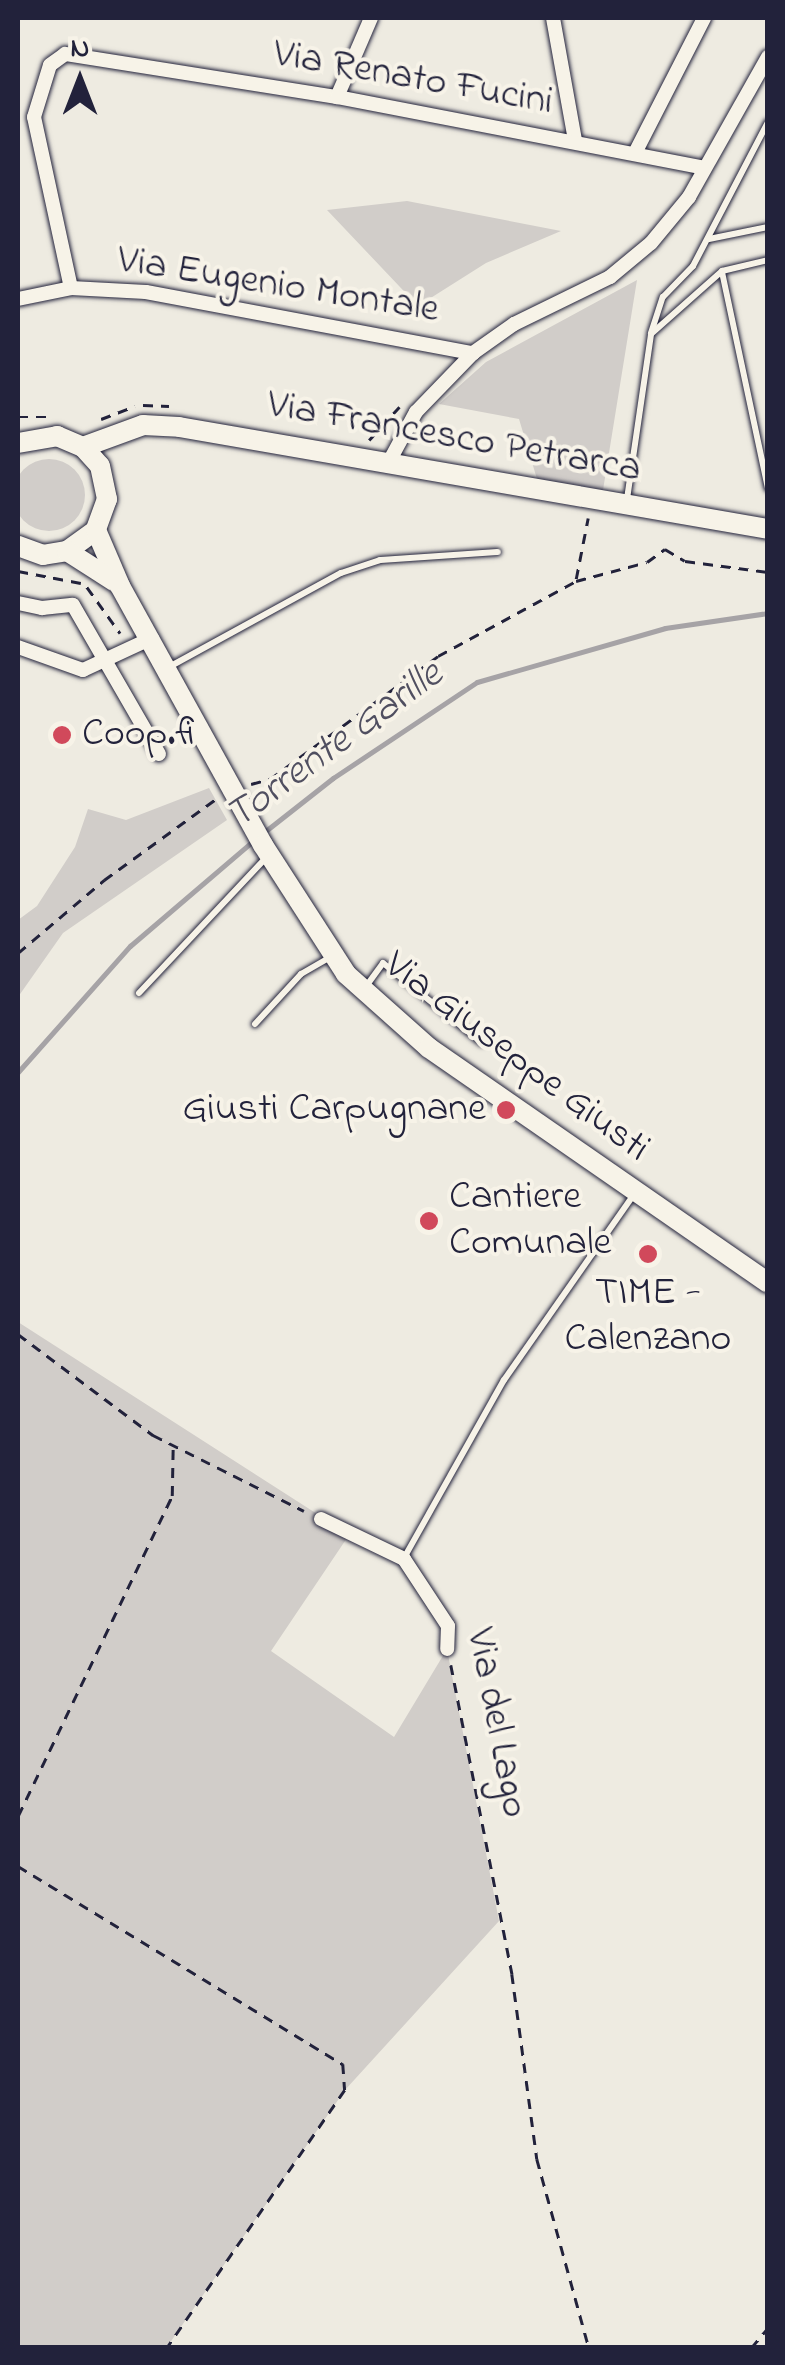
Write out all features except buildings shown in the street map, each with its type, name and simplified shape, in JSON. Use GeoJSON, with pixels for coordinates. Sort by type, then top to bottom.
{"type":"FeatureCollection","features":[{"type":"Feature","properties":{"kind":"street"},"geometry":{"type":"LineString","coordinates":[[337,97],[371,18]]}},
{"type":"Feature","properties":{"kind":"street"},"geometry":{"type":"LineString","coordinates":[[553,18],[575,140]]}},
{"type":"Feature","properties":{"kind":"street"},"geometry":{"type":"LineString","coordinates":[[635,153],[704,18]]}},
{"type":"Feature","properties":{"kind":"street","name":"Via Renato Fucini"},"geometry":{"type":"LineString","coordinates":[[71,288],[34,117],[42,82],[56,58],[73,53],[575,140],[704,168]]}},
{"type":"Feature","properties":{"kind":"street"},"geometry":{"type":"LineString","coordinates":[[390,460],[416,412],[474,353],[514,324],[628,265],[670,222],[768,58]]}},
{"type":"Feature","properties":{"kind":"street"},"geometry":{"type":"LineString","coordinates":[[18,299],[71,288]]}},
{"type":"Feature","properties":{"kind":"street","name":"Via Eugenio Montale"},"geometry":{"type":"LineString","coordinates":[[71,288],[146,292],[474,353]]}},
{"type":"Feature","properties":{"kind":"street","name":"Via Francesco Petrarca"},"geometry":{"type":"LineString","coordinates":[[83,447],[156,424],[390,460],[768,530]]}},
{"type":"Feature","properties":{"kind":"street"},"geometry":{"type":"LineString","coordinates":[[67,552],[96,530],[103,516],[110,461],[130,431]]}},
{"type":"Feature","properties":{"kind":"street"},"geometry":{"type":"LineString","coordinates":[[21,439],[56,436],[83,447],[100,466],[106,483]]}},
{"type":"Feature","properties":{"kind":"street","name":"Via Giuseppe Giusti"},"geometry":{"type":"LineString","coordinates":[[96,530],[120,586],[168,668],[232,800],[334,955],[363,990],[429,1048],[768,1283]]}},
{"type":"Feature","properties":{"kind":"street","name":"Via Giuseppe Giusti"},"geometry":{"type":"LineString","coordinates":[[18,546],[43,555],[67,552],[120,586]]}},
{"type":"Feature","properties":{"kind":"street"},"geometry":{"type":"LineString","coordinates":[[18,603],[42,608],[73,606],[159,754]]}},
{"type":"Feature","properties":{"kind":"street"},"geometry":{"type":"LineString","coordinates":[[18,647],[83,670],[106,663],[152,638]]}},
{"type":"Feature","properties":{"kind":"street"},"geometry":{"type":"LineString","coordinates":[[321,1519],[404,1559]]}},
{"type":"Feature","properties":{"kind":"street","name":"Via del Lago"},"geometry":{"type":"LineString","coordinates":[[404,1559],[448,1626],[447,1649]]}},
{"type":"Feature","properties":{"kind":"lane"},"geometry":{"type":"LineString","coordinates":[[627,502],[651,334],[664,297],[694,266],[768,122]]}},
{"type":"Feature","properties":{"kind":"lane"},"geometry":{"type":"LineString","coordinates":[[708,239],[768,227]]}},
{"type":"Feature","properties":{"kind":"lane"},"geometry":{"type":"LineString","coordinates":[[651,334],[722,271],[768,260]]}},
{"type":"Feature","properties":{"kind":"lane"},"geometry":{"type":"LineString","coordinates":[[722,271],[768,488]]}},
{"type":"Feature","properties":{"kind":"lane"},"geometry":{"type":"LineString","coordinates":[[168,668],[341,573],[380,560],[498,552]]}},
{"type":"Feature","properties":{"kind":"lane"},"geometry":{"type":"LineString","coordinates":[[139,993],[266,850]]}},
{"type":"Feature","properties":{"kind":"lane"},"geometry":{"type":"LineString","coordinates":[[255,1024],[301,974],[334,955]]}},
{"type":"Feature","properties":{"kind":"lane"},"geometry":{"type":"LineString","coordinates":[[363,990],[383,963],[482,1042]]}},
{"type":"Feature","properties":{"kind":"lane"},"geometry":{"type":"LineString","coordinates":[[404,1559],[504,1380],[636,1192]]}},
{"type":"Feature","properties":{"kind":"path"},"geometry":{"type":"LineString","coordinates":[[576,580],[592,496]]}},
{"type":"Feature","properties":{"kind":"path"},"geometry":{"type":"LineString","coordinates":[[18,953],[104,880],[270,779],[438,656],[576,580],[647,562],[665,549],[685,561],[768,572]]}},
{"type":"Feature","properties":{"kind":"path"},"geometry":{"type":"LineString","coordinates":[[18,571],[85,584],[132,649]]}},
{"type":"Feature","properties":{"kind":"path"},"geometry":{"type":"LineString","coordinates":[[209,788],[232,800]]}},
{"type":"Feature","properties":{"kind":"path"},"geometry":{"type":"LineString","coordinates":[[222,810],[232,800]]}},
{"type":"Feature","properties":{"kind":"path"},"geometry":{"type":"LineString","coordinates":[[18,1334],[173,1445],[321,1519]]}},
{"type":"Feature","properties":{"kind":"path"},"geometry":{"type":"LineString","coordinates":[[18,1816],[172,1496],[173,1445]]}},
{"type":"Feature","properties":{"kind":"path","name":"Via del Lago"},"geometry":{"type":"LineString","coordinates":[[447,1649],[512,1974],[536,2159],[589,2348]]}},
{"type":"Feature","properties":{"kind":"path"},"geometry":{"type":"LineString","coordinates":[[18,1866],[343,2064],[346,2090],[167,2348]]}},
{"type":"Feature","properties":{"kind":"path"},"geometry":{"type":"LineString","coordinates":[[751,2348],[768,2328]]}},
{"type":"Feature","properties":{"kind":"shaded area"},"geometry":{"type":"Polygon","coordinates":[[[407,201],[561,231],[486,263],[418,306],[327,210],[407,201]]]}},
{"type":"Feature","properties":{"kind":"shaded area"},"geometry":{"type":"Polygon","coordinates":[[[637,280],[603,490],[537,479],[519,419],[439,404],[486,362],[637,280]]]}},
{"type":"Feature","properties":{"kind":"shaded area"},"geometry":{"type":"Polygon","coordinates":[[[49,459],[63,461],[75,469],[83,481],[83,509],[75,521],[63,529],[49,531],[35,529],[23,521],[15,509],[13,495],[15,481],[23,469],[35,461],[49,459]]]}},
{"type":"Feature","properties":{"kind":"shaded area"},"geometry":{"type":"Polygon","coordinates":[[[209,788],[227,820],[63,933],[18,997],[18,920],[37,906],[75,847],[88,809],[126,820],[209,788]]]}},
{"type":"Feature","properties":{"kind":"shaded area"},"geometry":{"type":"Polygon","coordinates":[[[18,1322],[339,1528],[347,1538],[271,1651],[394,1737],[447,1649],[499,1921],[345,2090],[167,2347],[18,2347],[18,1322]]]}},
{"type":"Feature","properties":{"kind":"waterway","name":"Torrente Garille"},"geometry":{"type":"LineString","coordinates":[[263,833],[333,778],[477,682],[665,628],[768,613]]}},
{"type":"Feature","properties":{"kind":"waterway","name":"Torrente Garille"},"geometry":{"type":"LineString","coordinates":[[18,1072],[130,946],[254,840]]}},
{"type":"Feature","properties":{"kind":"place","name":"Coop.fi"},"geometry":{"type":"Point","coordinates":[62,735]}},
{"type":"Feature","properties":{"kind":"place","name":"Giusti Carpugnane"},"geometry":{"type":"Point","coordinates":[506,1110]}},
{"type":"Feature","properties":{"kind":"place","name":"Cantiere Comunale"},"geometry":{"type":"Point","coordinates":[429,1221]}},
{"type":"Feature","properties":{"kind":"place","name":"TIME - Calenzano"},"geometry":{"type":"Point","coordinates":[648,1254]}}]}
